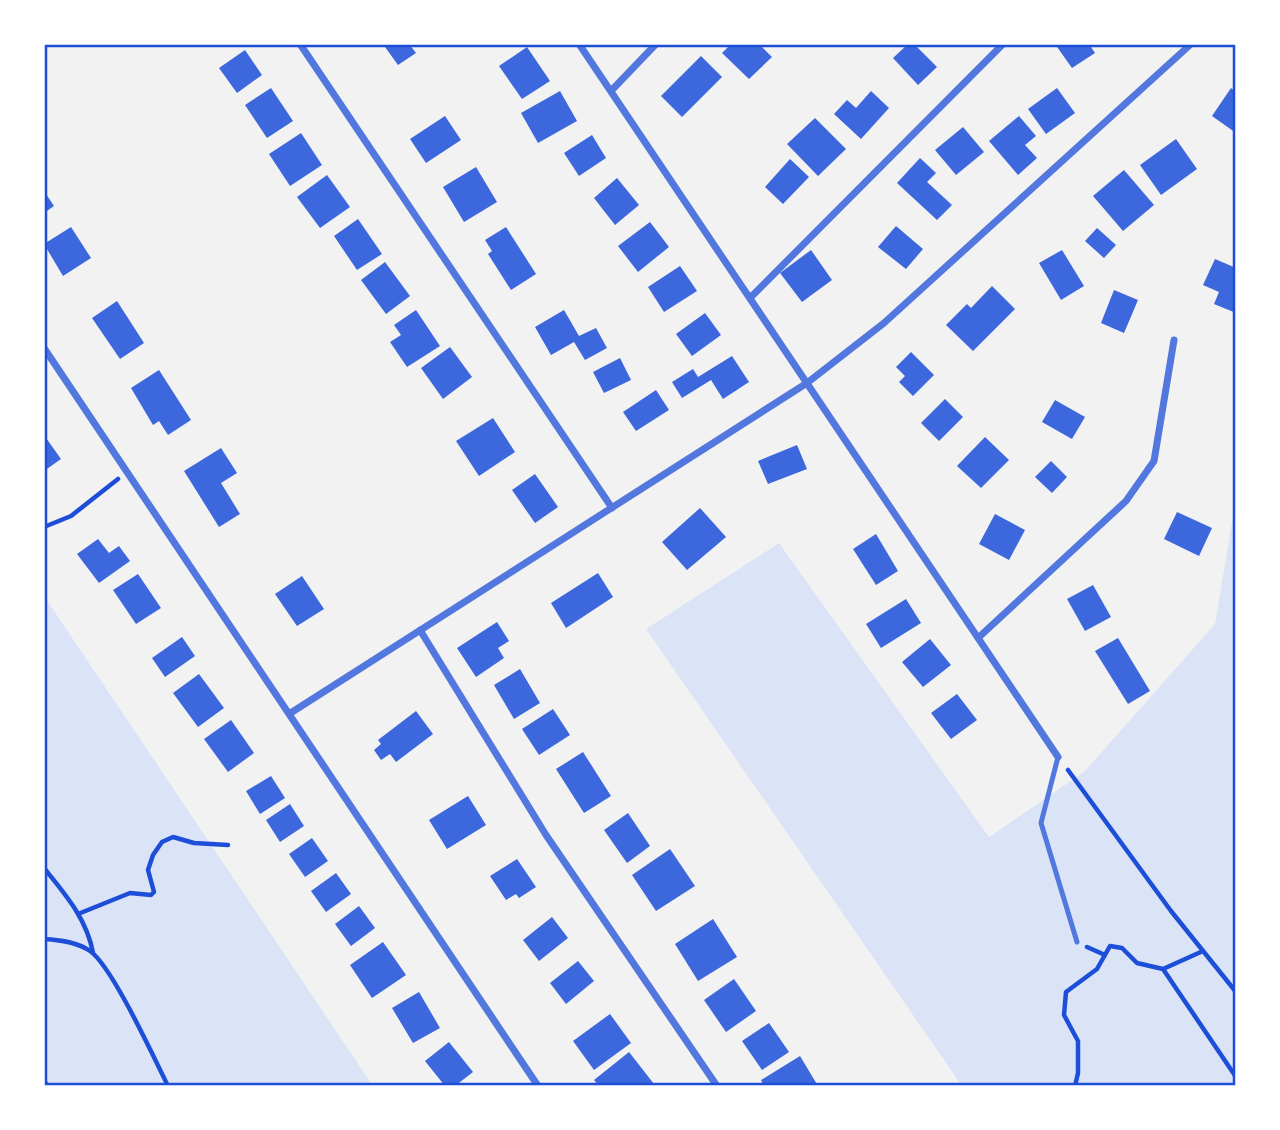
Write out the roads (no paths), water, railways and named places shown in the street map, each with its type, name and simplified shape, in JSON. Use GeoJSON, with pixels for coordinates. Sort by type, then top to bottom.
{"type":"FeatureCollection","features":[{"type":"Feature","properties":{"kind":"street"},"geometry":{"type":"LineString","coordinates":[[300,44],[612,508]]}},
{"type":"Feature","properties":{"kind":"street"},"geometry":{"type":"LineString","coordinates":[[579,44],[1058,757]]}},
{"type":"Feature","properties":{"kind":"street"},"geometry":{"type":"LineString","coordinates":[[611,91],[656,44]]}},
{"type":"Feature","properties":{"kind":"street"},"geometry":{"type":"LineString","coordinates":[[750,298],[1003,44]]}},
{"type":"Feature","properties":{"kind":"street"},"geometry":{"type":"LineString","coordinates":[[289,714],[807,383],[884,323],[1191,44]]}},
{"type":"Feature","properties":{"kind":"street"},"geometry":{"type":"LineString","coordinates":[[978,638],[1126,501],[1154,461],[1174,340]]}},
{"type":"Feature","properties":{"kind":"street"},"geometry":{"type":"LineString","coordinates":[[44,348],[538,1086]]}},
{"type":"Feature","properties":{"kind":"street"},"geometry":{"type":"LineString","coordinates":[[420,630],[546,835],[717,1086]]}},
{"type":"Feature","properties":{"kind":"lane"},"geometry":{"type":"LineString","coordinates":[[1058,757],[1041,823],[1077,942]]}}]}
